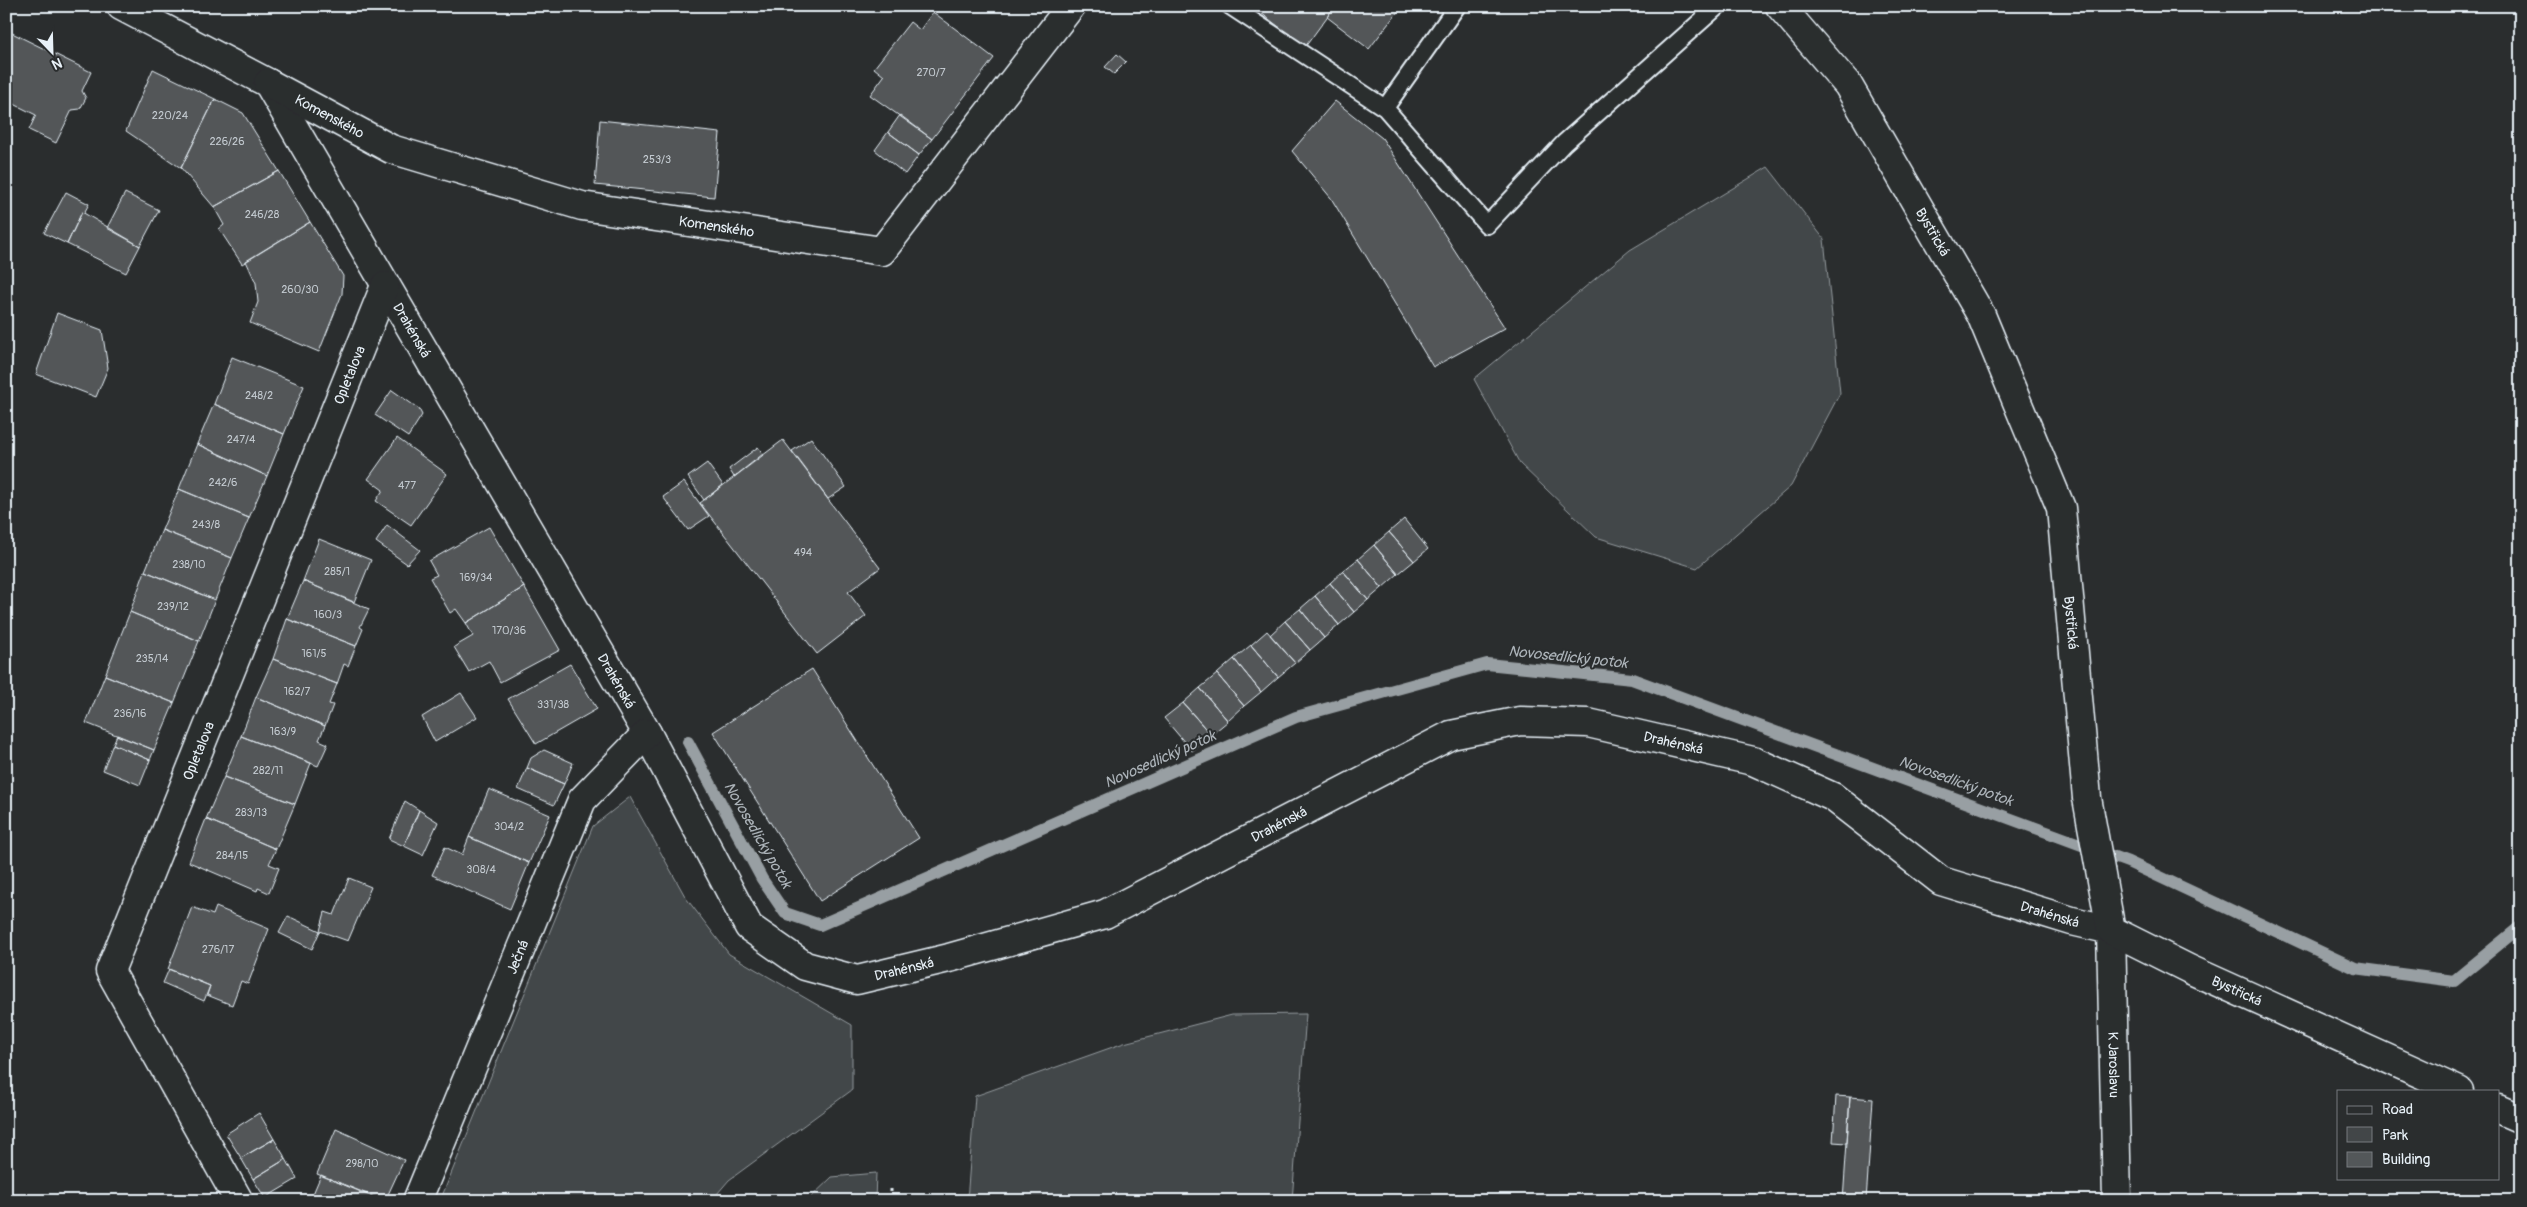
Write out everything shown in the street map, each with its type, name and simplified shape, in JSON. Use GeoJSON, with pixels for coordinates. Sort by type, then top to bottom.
{"type":"FeatureCollection","features":[{"type":"Feature","properties":{"kind":"street"},"geometry":{"type":"LineString","coordinates":[[121,6],[268,84]]}},
{"type":"Feature","properties":{"kind":"street","name":"Bystřická"},"geometry":{"type":"LineString","coordinates":[[1780,6],[1848,85],[1981,315],[2060,508],[2087,798],[2111,930],[2189,969],[2457,1090]]}},
{"type":"Feature","properties":{"kind":"street","name":"Komenského"},"geometry":{"type":"LineString","coordinates":[[268,84],[391,149],[582,206],[882,251],[1061,9]]}},
{"type":"Feature","properties":{"kind":"street","name":"Drahénská"},"geometry":{"type":"LineString","coordinates":[[268,84],[647,733],[749,927],[805,966],[857,980],[949,958],[1105,914],[1451,734],[1520,721],[1588,724],[1753,761],[1834,797],[1941,881],[2072,921],[2111,930]]}},
{"type":"Feature","properties":{"kind":"street","name":"Opletalova"},"geometry":{"type":"LineString","coordinates":[[239,1201],[110,971],[385,286]]}},
{"type":"Feature","properties":{"kind":"street","name":"Ječná"},"geometry":{"type":"LineString","coordinates":[[416,1201],[582,800],[647,733]]}},
{"type":"Feature","properties":{"kind":"street","name":"K Jaroslavu"},"geometry":{"type":"LineString","coordinates":[[2111,930],[2117,1201]]}},
{"type":"Feature","properties":{"kind":"street"},"geometry":{"type":"LineString","coordinates":[[2500,1109],[2521,1119]]}},
{"type":"Feature","properties":{"kind":"lane"},"geometry":{"type":"LineString","coordinates":[[1230,6],[1385,108],[1487,226],[1564,143],[1718,6]]}},
{"type":"Feature","properties":{"kind":"lane"},"geometry":{"type":"LineString","coordinates":[[1385,108],[1457,6]]}},
{"type":"Feature","properties":{"kind":"path"},"geometry":{"type":"LineString","coordinates":[[891,1189],[891,1201]]}},
{"type":"Feature","properties":{"kind":"green space"},"geometry":{"type":"Polygon","coordinates":[[[1768,167],[1824,239],[1840,393],[1791,486],[1697,568],[1596,537],[1520,464],[1474,379],[1630,250],[1768,167]]]}},
{"type":"Feature","properties":{"kind":"green space"},"geometry":{"type":"Polygon","coordinates":[[[630,797],[686,898],[729,954],[852,1025],[852,1090],[729,1180],[711,1201],[440,1201],[593,826],[630,797]]]}},
{"type":"Feature","properties":{"kind":"green space"},"geometry":{"type":"Polygon","coordinates":[[[1306,1014],[1292,1201],[967,1201],[975,1096],[1124,1043],[1232,1015],[1306,1014]]]}},
{"type":"Feature","properties":{"kind":"green space"},"geometry":{"type":"Polygon","coordinates":[[[876,1173],[875,1201],[807,1201],[832,1177],[876,1173]]]}},
{"type":"Feature","properties":{"kind":"building"},"geometry":{"type":"Polygon","coordinates":[[[1252,6],[1335,6],[1305,47],[1252,6]]]}},
{"type":"Feature","properties":{"kind":"building"},"geometry":{"type":"Polygon","coordinates":[[[1335,6],[1402,6],[1369,49],[1327,17],[1335,6]]]}},
{"type":"Feature","properties":{"kind":"building"},"geometry":{"type":"Polygon","coordinates":[[[933,12],[994,58],[932,139],[870,95],[884,76],[874,68],[910,22],[920,30],[933,12]]]}},
{"type":"Feature","properties":{"kind":"building"},"geometry":{"type":"Polygon","coordinates":[[[6,30],[91,72],[82,91],[86,98],[80,109],[72,110],[56,143],[29,130],[36,115],[6,100],[6,30]]]}},
{"type":"Feature","properties":{"kind":"building"},"geometry":{"type":"Polygon","coordinates":[[[1117,54],[1126,62],[1114,74],[1105,67],[1117,54]]]}},
{"type":"Feature","properties":{"kind":"building"},"geometry":{"type":"Polygon","coordinates":[[[153,69],[215,99],[181,168],[126,131],[153,69]]]}},
{"type":"Feature","properties":{"kind":"building"},"geometry":{"type":"Polygon","coordinates":[[[215,99],[243,113],[279,171],[214,207],[181,168],[215,99]]]}},
{"type":"Feature","properties":{"kind":"building"},"geometry":{"type":"Polygon","coordinates":[[[1335,101],[1382,138],[1505,328],[1433,367],[1331,198],[1292,151],[1335,101]]]}},
{"type":"Feature","properties":{"kind":"building"},"geometry":{"type":"Polygon","coordinates":[[[900,115],[932,139],[919,155],[888,132],[900,115]]]}},
{"type":"Feature","properties":{"kind":"building"},"geometry":{"type":"Polygon","coordinates":[[[600,120],[720,133],[714,197],[595,185],[600,120]]]}},
{"type":"Feature","properties":{"kind":"building"},"geometry":{"type":"Polygon","coordinates":[[[888,132],[919,155],[905,174],[875,150],[888,132]]]}},
{"type":"Feature","properties":{"kind":"building"},"geometry":{"type":"Polygon","coordinates":[[[279,171],[310,222],[242,264],[219,229],[224,225],[214,207],[279,171]]]}},
{"type":"Feature","properties":{"kind":"building"},"geometry":{"type":"Polygon","coordinates":[[[66,192],[89,204],[84,213],[82,212],[67,244],[44,233],[66,192]]]}},
{"type":"Feature","properties":{"kind":"building"},"geometry":{"type":"Polygon","coordinates":[[[125,193],[159,210],[140,246],[107,228],[125,193]]]}},
{"type":"Feature","properties":{"kind":"building"},"geometry":{"type":"Polygon","coordinates":[[[82,212],[140,246],[126,273],[67,244],[82,212]]]}},
{"type":"Feature","properties":{"kind":"building"},"geometry":{"type":"Polygon","coordinates":[[[310,222],[343,276],[342,294],[319,352],[250,323],[258,302],[256,283],[246,261],[310,222]]]}},
{"type":"Feature","properties":{"kind":"building"},"geometry":{"type":"Polygon","coordinates":[[[57,313],[102,330],[108,368],[96,397],[36,374],[57,313]]]}},
{"type":"Feature","properties":{"kind":"building"},"geometry":{"type":"Polygon","coordinates":[[[232,357],[304,386],[284,434],[214,404],[232,357]]]}},
{"type":"Feature","properties":{"kind":"building"},"geometry":{"type":"Polygon","coordinates":[[[392,390],[419,409],[422,415],[408,437],[375,415],[392,390]]]}},
{"type":"Feature","properties":{"kind":"building"},"geometry":{"type":"Polygon","coordinates":[[[214,404],[284,434],[267,476],[197,444],[214,404]]]}},
{"type":"Feature","properties":{"kind":"building"},"geometry":{"type":"Polygon","coordinates":[[[397,438],[447,474],[411,525],[376,501],[383,490],[368,479],[397,438]]]}},
{"type":"Feature","properties":{"kind":"building"},"geometry":{"type":"Polygon","coordinates":[[[811,438],[846,487],[828,499],[792,451],[811,438]]]}},
{"type":"Feature","properties":{"kind":"building"},"geometry":{"type":"Polygon","coordinates":[[[783,440],[880,568],[848,592],[866,616],[817,654],[700,503],[783,440]]]}},
{"type":"Feature","properties":{"kind":"building"},"geometry":{"type":"Polygon","coordinates":[[[197,444],[267,476],[249,518],[179,489],[197,444]]]}},
{"type":"Feature","properties":{"kind":"building"},"geometry":{"type":"Polygon","coordinates":[[[758,447],[763,454],[734,477],[729,469],[758,447]]]}},
{"type":"Feature","properties":{"kind":"building"},"geometry":{"type":"Polygon","coordinates":[[[707,463],[723,485],[704,500],[688,477],[707,463]]]}},
{"type":"Feature","properties":{"kind":"building"},"geometry":{"type":"Polygon","coordinates":[[[684,482],[709,516],[688,530],[663,497],[684,482]]]}},
{"type":"Feature","properties":{"kind":"building"},"geometry":{"type":"Polygon","coordinates":[[[179,489],[249,518],[232,558],[162,530],[179,489]]]}},
{"type":"Feature","properties":{"kind":"building"},"geometry":{"type":"Polygon","coordinates":[[[1404,519],[1428,549],[1414,561],[1389,532],[1404,519]]]}},
{"type":"Feature","properties":{"kind":"building"},"geometry":{"type":"Polygon","coordinates":[[[387,525],[420,550],[407,564],[376,542],[387,525]]]}},
{"type":"Feature","properties":{"kind":"building"},"geometry":{"type":"Polygon","coordinates":[[[489,527],[524,587],[466,623],[456,609],[450,613],[430,578],[437,575],[429,561],[489,527]]]}},
{"type":"Feature","properties":{"kind":"building"},"geometry":{"type":"Polygon","coordinates":[[[162,530],[232,558],[215,600],[145,571],[162,530]]]}},
{"type":"Feature","properties":{"kind":"building"},"geometry":{"type":"Polygon","coordinates":[[[1389,532],[1414,561],[1398,574],[1374,545],[1389,532]]]}},
{"type":"Feature","properties":{"kind":"building"},"geometry":{"type":"Polygon","coordinates":[[[319,539],[371,560],[354,602],[303,581],[319,539]]]}},
{"type":"Feature","properties":{"kind":"building"},"geometry":{"type":"Polygon","coordinates":[[[1374,545],[1398,574],[1382,588],[1358,559],[1374,545]]]}},
{"type":"Feature","properties":{"kind":"building"},"geometry":{"type":"Polygon","coordinates":[[[1358,559],[1382,588],[1368,600],[1343,571],[1358,559]]]}},
{"type":"Feature","properties":{"kind":"building"},"geometry":{"type":"Polygon","coordinates":[[[145,571],[215,600],[199,641],[130,612],[145,571]]]}},
{"type":"Feature","properties":{"kind":"building"},"geometry":{"type":"Polygon","coordinates":[[[1343,571],[1368,600],[1354,612],[1330,583],[1343,571]]]}},
{"type":"Feature","properties":{"kind":"building"},"geometry":{"type":"Polygon","coordinates":[[[303,581],[369,609],[360,627],[363,629],[356,646],[287,619],[303,581]]]}},
{"type":"Feature","properties":{"kind":"building"},"geometry":{"type":"Polygon","coordinates":[[[1330,583],[1354,612],[1339,625],[1315,596],[1330,583]]]}},
{"type":"Feature","properties":{"kind":"building"},"geometry":{"type":"Polygon","coordinates":[[[524,587],[560,650],[500,682],[489,661],[469,672],[454,647],[473,636],[466,623],[524,587]]]}},
{"type":"Feature","properties":{"kind":"building"},"geometry":{"type":"Polygon","coordinates":[[[1315,596],[1339,625],[1324,638],[1300,609],[1315,596]]]}},
{"type":"Feature","properties":{"kind":"building"},"geometry":{"type":"Polygon","coordinates":[[[1300,609],[1324,638],[1310,650],[1285,621],[1300,609]]]}},
{"type":"Feature","properties":{"kind":"building"},"geometry":{"type":"Polygon","coordinates":[[[130,612],[199,641],[174,703],[105,675],[130,612]]]}},
{"type":"Feature","properties":{"kind":"building"},"geometry":{"type":"Polygon","coordinates":[[[287,619],[356,646],[348,666],[344,664],[337,684],[273,659],[287,619]]]}},
{"type":"Feature","properties":{"kind":"building"},"geometry":{"type":"Polygon","coordinates":[[[1285,621],[1310,650],[1295,663],[1270,635],[1285,621]]]}},
{"type":"Feature","properties":{"kind":"building"},"geometry":{"type":"Polygon","coordinates":[[[1267,631],[1295,663],[1278,677],[1251,645],[1267,631]]]}},
{"type":"Feature","properties":{"kind":"building"},"geometry":{"type":"Polygon","coordinates":[[[1251,645],[1278,677],[1261,692],[1234,659],[1251,645]]]}},
{"type":"Feature","properties":{"kind":"building"},"geometry":{"type":"Polygon","coordinates":[[[273,659],[337,684],[329,704],[333,705],[325,726],[256,697],[273,659]]]}},
{"type":"Feature","properties":{"kind":"building"},"geometry":{"type":"Polygon","coordinates":[[[1234,659],[1261,692],[1244,706],[1217,674],[1234,659]]]}},
{"type":"Feature","properties":{"kind":"building"},"geometry":{"type":"Polygon","coordinates":[[[570,664],[597,709],[536,744],[508,699],[570,664]]]}},
{"type":"Feature","properties":{"kind":"building"},"geometry":{"type":"Polygon","coordinates":[[[812,669],[919,838],[820,901],[713,732],[812,669]]]}},
{"type":"Feature","properties":{"kind":"building"},"geometry":{"type":"Polygon","coordinates":[[[1217,674],[1244,706],[1228,721],[1200,688],[1217,674]]]}},
{"type":"Feature","properties":{"kind":"building"},"geometry":{"type":"Polygon","coordinates":[[[105,675],[174,703],[154,750],[86,723],[105,675]]]}},
{"type":"Feature","properties":{"kind":"building"},"geometry":{"type":"Polygon","coordinates":[[[1200,688],[1228,721],[1211,735],[1183,703],[1200,688]]]}},
{"type":"Feature","properties":{"kind":"building"},"geometry":{"type":"Polygon","coordinates":[[[461,693],[477,717],[435,742],[422,717],[461,693]]]}},
{"type":"Feature","properties":{"kind":"building"},"geometry":{"type":"Polygon","coordinates":[[[256,697],[325,726],[319,740],[328,744],[318,766],[241,736],[256,697]]]}},
{"type":"Feature","properties":{"kind":"building"},"geometry":{"type":"Polygon","coordinates":[[[1183,703],[1211,735],[1192,751],[1164,718],[1183,703]]]}},
{"type":"Feature","properties":{"kind":"building"},"geometry":{"type":"Polygon","coordinates":[[[117,735],[154,750],[150,760],[113,744],[117,735]]]}},
{"type":"Feature","properties":{"kind":"building"},"geometry":{"type":"Polygon","coordinates":[[[241,736],[311,763],[295,804],[224,777],[241,736]]]}},
{"type":"Feature","properties":{"kind":"building"},"geometry":{"type":"Polygon","coordinates":[[[113,744],[150,760],[140,785],[103,770],[113,744]]]}},
{"type":"Feature","properties":{"kind":"building"},"geometry":{"type":"Polygon","coordinates":[[[544,750],[573,763],[564,784],[527,768],[531,758],[544,750]]]}},
{"type":"Feature","properties":{"kind":"building"},"geometry":{"type":"Polygon","coordinates":[[[527,768],[564,784],[554,805],[518,789],[527,768]]]}},
{"type":"Feature","properties":{"kind":"building"},"geometry":{"type":"Polygon","coordinates":[[[224,777],[295,804],[276,849],[206,819],[224,777]]]}},
{"type":"Feature","properties":{"kind":"building"},"geometry":{"type":"Polygon","coordinates":[[[489,789],[550,815],[529,863],[469,837],[489,789]]]}},
{"type":"Feature","properties":{"kind":"building"},"geometry":{"type":"Polygon","coordinates":[[[405,801],[419,810],[404,846],[389,839],[405,801]]]}},
{"type":"Feature","properties":{"kind":"building"},"geometry":{"type":"Polygon","coordinates":[[[419,810],[438,822],[423,855],[404,846],[419,810]]]}},
{"type":"Feature","properties":{"kind":"building"},"geometry":{"type":"Polygon","coordinates":[[[206,819],[276,849],[269,864],[279,868],[269,893],[258,888],[257,891],[189,862],[206,819]]]}},
{"type":"Feature","properties":{"kind":"building"},"geometry":{"type":"Polygon","coordinates":[[[469,837],[529,863],[510,909],[432,875],[445,847],[462,855],[469,837]]]}},
{"type":"Feature","properties":{"kind":"building"},"geometry":{"type":"Polygon","coordinates":[[[349,878],[371,887],[348,941],[320,931],[325,912],[334,915],[349,878]]]}},
{"type":"Feature","properties":{"kind":"building"},"geometry":{"type":"Polygon","coordinates":[[[192,907],[213,915],[216,907],[269,929],[248,984],[241,981],[232,1005],[207,995],[210,986],[168,969],[192,907]]]}},
{"type":"Feature","properties":{"kind":"building"},"geometry":{"type":"Polygon","coordinates":[[[288,916],[320,931],[312,949],[279,933],[288,916]]]}},
{"type":"Feature","properties":{"kind":"building"},"geometry":{"type":"Polygon","coordinates":[[[169,969],[210,986],[204,1001],[163,983],[169,969]]]}},
{"type":"Feature","properties":{"kind":"building"},"geometry":{"type":"Polygon","coordinates":[[[1836,1096],[1850,1097],[1847,1143],[1833,1142],[1836,1096]]]}},
{"type":"Feature","properties":{"kind":"building"},"geometry":{"type":"Polygon","coordinates":[[[1850,1097],[1873,1099],[1866,1201],[1843,1201],[1850,1097]]]}},
{"type":"Feature","properties":{"kind":"building"},"geometry":{"type":"Polygon","coordinates":[[[259,1113],[274,1139],[241,1158],[226,1134],[259,1113]]]}},
{"type":"Feature","properties":{"kind":"building"},"geometry":{"type":"Polygon","coordinates":[[[336,1129],[404,1160],[385,1201],[317,1174],[336,1129]]]}},
{"type":"Feature","properties":{"kind":"building"},"geometry":{"type":"Polygon","coordinates":[[[274,1139],[286,1159],[253,1179],[241,1158],[274,1139]]]}},
{"type":"Feature","properties":{"kind":"building"},"geometry":{"type":"Polygon","coordinates":[[[286,1159],[297,1179],[265,1198],[253,1179],[286,1159]]]}},
{"type":"Feature","properties":{"kind":"building"},"geometry":{"type":"Polygon","coordinates":[[[321,1175],[382,1201],[310,1201],[321,1175]]]}},
{"type":"Feature","properties":{"kind":"waterway","name":"Novosedlický potok"},"geometry":{"type":"LineString","coordinates":[[688,742],[762,879],[785,913],[820,925],[1296,717],[1487,664],[1632,679],[2128,862],[2355,968],[2454,981],[2521,926]]}}]}
